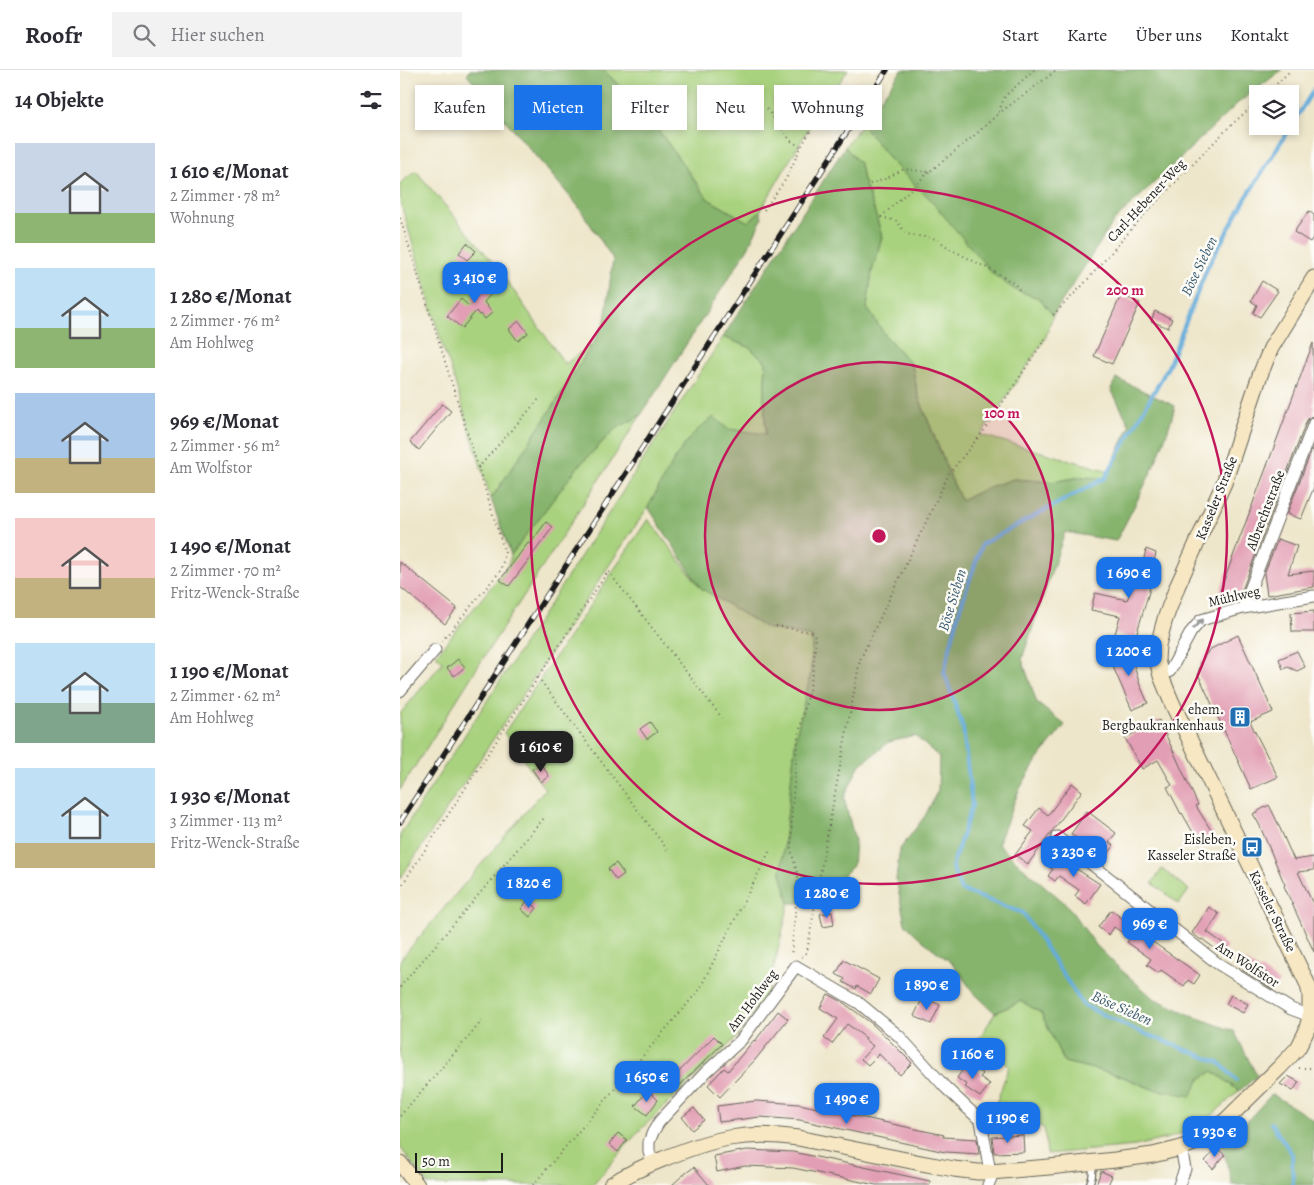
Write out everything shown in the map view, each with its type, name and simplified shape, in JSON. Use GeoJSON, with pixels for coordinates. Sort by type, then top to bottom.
{"type":"FeatureCollection","features":[{"type":"Feature","properties":{"kind":"main road","name":"Kasseler Straße"},"geometry":{"type":"LineString","coordinates":[[1311,1004],[1308,984],[1172,703],[1157,660],[1158,645],[1165,620],[1224,483],[1264,364],[1271,348],[1314,278]]}},
{"type":"Feature","properties":{"kind":"main road"},"geometry":{"type":"LineString","coordinates":[[611,1185],[653,1163],[695,1146],[726,1138],[750,1135],[798,1138],[954,1169],[989,1178],[1153,1155],[1181,1148],[1206,1138],[1298,1048],[1310,1032],[1311,1004]]}},
{"type":"Feature","properties":{"kind":"main road"},"geometry":{"type":"LineString","coordinates":[[400,1163],[417,1185]]}},
{"type":"Feature","properties":{"kind":"street","name":"Albrechtstraße"},"geometry":{"type":"LineString","coordinates":[[1243,608],[1314,423]]}},
{"type":"Feature","properties":{"kind":"street","name":"Mühlweg"},"geometry":{"type":"LineString","coordinates":[[1161,676],[1171,670],[1198,622],[1209,617],[1243,608],[1314,596]]}},
{"type":"Feature","properties":{"kind":"street"},"geometry":{"type":"LineString","coordinates":[[400,691],[435,650]]}},
{"type":"Feature","properties":{"kind":"street","name":"Am Wolfstor"},"geometry":{"type":"LineString","coordinates":[[1057,837],[1216,963],[1291,1009],[1311,1004]]}},
{"type":"Feature","properties":{"kind":"street","name":"Am Hohlweg"},"geometry":{"type":"LineString","coordinates":[[653,1163],[649,1152],[649,1145],[653,1132],[659,1122],[706,1072],[741,1040],[796,966],[859,1003],[899,1036],[945,1087],[981,1120],[989,1178]]}},
{"type":"Feature","properties":{"kind":"street"},"geometry":{"type":"LineString","coordinates":[[1179,1185],[1185,1169],[1181,1148]]}},
{"type":"Feature","properties":{"kind":"lane"},"geometry":{"type":"LineString","coordinates":[[1089,1185],[1092,1177],[1093,1162]]}},
{"type":"Feature","properties":{"kind":"path"},"geometry":{"type":"LineString","coordinates":[[998,114],[1005,96],[1034,70]]}},
{"type":"Feature","properties":{"kind":"path"},"geometry":{"type":"LineString","coordinates":[[1021,292],[1015,284],[950,249],[937,239],[906,234],[897,221],[881,217],[928,172],[998,114],[1057,70]]}},
{"type":"Feature","properties":{"kind":"path"},"geometry":{"type":"LineString","coordinates":[[1275,85],[1290,70]]}},
{"type":"Feature","properties":{"kind":"path","name":"Carl-Hebener-Weg"},"geometry":{"type":"LineString","coordinates":[[1053,315],[1082,286],[1142,216],[1249,109]]}},
{"type":"Feature","properties":{"kind":"path"},"geometry":{"type":"LineString","coordinates":[[767,110],[791,140],[801,147]]}},
{"type":"Feature","properties":{"kind":"path"},"geometry":{"type":"LineString","coordinates":[[764,210],[786,179],[811,130]]}},
{"type":"Feature","properties":{"kind":"path"},"geometry":{"type":"LineString","coordinates":[[870,184],[904,169],[928,172]]}},
{"type":"Feature","properties":{"kind":"path"},"geometry":{"type":"LineString","coordinates":[[400,218],[504,553],[501,570],[435,650]]}},
{"type":"Feature","properties":{"kind":"path"},"geometry":{"type":"LineString","coordinates":[[776,626],[811,632],[816,637],[813,674],[798,737],[792,808],[791,850],[798,876],[791,956],[796,966],[806,952],[860,660],[949,474],[985,429],[1045,339]]}},
{"type":"Feature","properties":{"kind":"path"},"geometry":{"type":"LineString","coordinates":[[478,468],[539,399]]}},
{"type":"Feature","properties":{"kind":"path"},"geometry":{"type":"LineString","coordinates":[[400,888],[608,571],[722,718]]}},
{"type":"Feature","properties":{"kind":"path"},"geometry":{"type":"LineString","coordinates":[[538,677],[669,852]]}},
{"type":"Feature","properties":{"kind":"path"},"geometry":{"type":"LineString","coordinates":[[400,987],[544,818]]}},
{"type":"Feature","properties":{"kind":"path"},"geometry":{"type":"LineString","coordinates":[[533,1185],[699,990],[770,850]]}},
{"type":"Feature","properties":{"kind":"path"},"geometry":{"type":"LineString","coordinates":[[400,1116],[482,1022]]}},
{"type":"Feature","properties":{"kind":"green space"},"geometry":{"type":"Polygon","coordinates":[[[470,70],[604,70],[618,85],[612,85],[612,130],[658,130],[708,199],[748,222],[760,211],[762,218],[748,248],[641,415],[614,430],[577,468],[511,555],[491,499],[552,408],[605,321],[613,259],[578,206],[504,119],[504,85],[475,85],[467,75],[470,70]]]}},
{"type":"Feature","properties":{"kind":"green space"},"geometry":{"type":"Polygon","coordinates":[[[604,70],[848,70],[837,85],[774,85],[774,130],[808,130],[760,211],[748,222],[708,199],[658,130],[687,130],[687,85],[618,85],[604,70]]]}},
{"type":"Feature","properties":{"kind":"green space"},"geometry":{"type":"Polygon","coordinates":[[[902,70],[1282,70],[1262,85],[1249,85],[1249,95],[1114,221],[1053,315],[1039,298],[1015,290],[993,274],[928,197],[891,161],[867,130],[882,130],[882,97],[902,70]]]}},
{"type":"Feature","properties":{"kind":"green space"},"geometry":{"type":"Polygon","coordinates":[[[858,130],[867,130],[891,161],[928,197],[1015,290],[1039,298],[1053,315],[1045,339],[981,435],[1109,471],[1105,478],[1081,477],[1052,482],[1014,479],[989,487],[961,500],[918,395],[912,365],[885,335],[867,308],[872,271],[882,237],[863,180],[860,164],[845,147],[858,130]]]}},
{"type":"Feature","properties":{"kind":"green space"},"geometry":{"type":"Polygon","coordinates":[[[845,147],[860,164],[863,180],[882,237],[872,271],[867,308],[885,335],[912,365],[918,395],[961,500],[989,487],[1014,479],[1052,482],[1081,477],[1105,478],[1130,426],[1111,389],[1116,378],[1175,406],[1159,454],[1116,541],[1065,532],[1022,659],[1037,703],[1065,725],[1037,760],[1019,790],[998,844],[1066,904],[1096,945],[1153,998],[1195,1017],[1234,1031],[1257,1076],[1239,1091],[1213,1071],[1200,1079],[1191,1096],[1152,1089],[1118,1075],[1064,1062],[1041,1013],[1021,1001],[995,1013],[973,992],[953,964],[905,924],[896,879],[900,849],[925,816],[938,790],[939,757],[915,736],[889,742],[859,766],[844,798],[855,841],[853,866],[815,903],[789,903],[781,873],[796,736],[811,672],[812,637],[766,628],[701,588],[648,507],[668,470],[684,446],[703,425],[714,417],[728,429],[766,434],[764,397],[766,362],[749,347],[723,337],[845,147]]]}},
{"type":"Feature","properties":{"kind":"green space"},"geometry":{"type":"Polygon","coordinates":[[[416,171],[497,267],[565,364],[593,343],[491,499],[444,351],[400,200],[400,183],[416,171]]]}},
{"type":"Feature","properties":{"kind":"green space"},"geometry":{"type":"Polygon","coordinates":[[[723,337],[749,347],[766,362],[764,397],[766,435],[728,429],[685,444],[648,507],[400,879],[400,835],[723,337]]]}},
{"type":"Feature","properties":{"kind":"green space"},"geometry":{"type":"Polygon","coordinates":[[[641,415],[400,790],[400,714],[443,662],[436,655],[508,566],[511,555],[577,468],[614,430],[641,415]]]}},
{"type":"Feature","properties":{"kind":"green space"},"geometry":{"type":"Polygon","coordinates":[[[648,519],[701,588],[766,628],[812,637],[811,672],[796,736],[781,873],[789,903],[768,992],[735,1039],[638,1132],[593,1185],[427,1185],[400,1147],[400,960],[545,789],[504,733],[648,519]]]}},
{"type":"Feature","properties":{"kind":"green space"},"geometry":{"type":"Polygon","coordinates":[[[1162,869],[1189,890],[1179,904],[1152,883],[1162,869]]]}},
{"type":"Feature","properties":{"kind":"green space"},"geometry":{"type":"Polygon","coordinates":[[[1021,1001],[1041,1013],[1064,1062],[1118,1075],[1152,1089],[1200,1079],[1213,1071],[1239,1091],[1199,1127],[1169,1138],[1135,1146],[1047,1154],[1044,1128],[996,1104],[1009,1066],[977,1042],[995,1013],[1021,1001]]]}},
{"type":"Feature","properties":{"kind":"green space"},"geometry":{"type":"Polygon","coordinates":[[[1272,1094],[1314,1120],[1314,1185],[1232,1185],[1222,1145],[1236,1133],[1272,1094]]]}},
{"type":"Feature","properties":{"kind":"building"},"geometry":{"type":"Polygon","coordinates":[[[1309,211],[1314,215],[1314,236],[1310,242],[1294,232],[1309,211]]]}},
{"type":"Feature","properties":{"kind":"building"},"geometry":{"type":"Polygon","coordinates":[[[467,243],[476,251],[467,260],[459,253],[467,243]]]}},
{"type":"Feature","properties":{"kind":"building"},"geometry":{"type":"Polygon","coordinates":[[[498,272],[504,281],[489,292],[491,294],[484,302],[492,313],[485,319],[476,311],[462,328],[447,316],[461,299],[469,306],[474,302],[471,299],[498,272]]]}},
{"type":"Feature","properties":{"kind":"building"},"geometry":{"type":"Polygon","coordinates":[[[1262,281],[1278,291],[1260,317],[1253,313],[1257,305],[1251,301],[1262,281]]]}},
{"type":"Feature","properties":{"kind":"building"},"geometry":{"type":"Polygon","coordinates":[[[1121,295],[1140,303],[1112,364],[1094,356],[1121,295]]]}},
{"type":"Feature","properties":{"kind":"building"},"geometry":{"type":"Polygon","coordinates":[[[1155,311],[1172,319],[1168,328],[1151,321],[1155,311]]]}},
{"type":"Feature","properties":{"kind":"building"},"geometry":{"type":"Polygon","coordinates":[[[519,321],[528,333],[518,341],[509,329],[519,321]]]}},
{"type":"Feature","properties":{"kind":"building"},"geometry":{"type":"Polygon","coordinates":[[[1313,343],[1314,416],[1307,420],[1239,598],[1220,591],[1313,343]]]}},
{"type":"Feature","properties":{"kind":"building"},"geometry":{"type":"Polygon","coordinates":[[[442,404],[451,411],[419,450],[410,442],[442,404]]]}},
{"type":"Feature","properties":{"kind":"building"},"geometry":{"type":"Polygon","coordinates":[[[1314,444],[1314,487],[1301,519],[1287,514],[1314,444]]]}},
{"type":"Feature","properties":{"kind":"building"},"geometry":{"type":"Polygon","coordinates":[[[546,522],[553,527],[509,586],[500,580],[528,543],[530,544],[546,522]]]}},
{"type":"Feature","properties":{"kind":"building"},"geometry":{"type":"Polygon","coordinates":[[[1278,539],[1297,546],[1288,574],[1314,571],[1314,587],[1267,595],[1264,574],[1278,539]]]}},
{"type":"Feature","properties":{"kind":"building"},"geometry":{"type":"Polygon","coordinates":[[[1146,549],[1156,553],[1149,592],[1135,639],[1115,634],[1120,616],[1091,610],[1095,593],[1127,600],[1132,588],[1135,561],[1143,563],[1146,549]]]}},
{"type":"Feature","properties":{"kind":"building"},"geometry":{"type":"Polygon","coordinates":[[[400,562],[457,608],[445,624],[400,587],[400,562]]]}},
{"type":"Feature","properties":{"kind":"building"},"geometry":{"type":"Polygon","coordinates":[[[1314,611],[1314,632],[1292,632],[1291,613],[1314,611]]]}},
{"type":"Feature","properties":{"kind":"building","name":"ehem. Bergbaukrankenhaus"},"geometry":{"type":"Polygon","coordinates":[[[1238,635],[1273,712],[1250,722],[1278,777],[1251,789],[1198,674],[1201,662],[1209,650],[1238,635]]]}},
{"type":"Feature","properties":{"kind":"building"},"geometry":{"type":"Polygon","coordinates":[[[1112,649],[1133,649],[1134,666],[1148,703],[1132,710],[1114,669],[1112,649]]]}},
{"type":"Feature","properties":{"kind":"building"},"geometry":{"type":"Polygon","coordinates":[[[1297,651],[1305,667],[1297,671],[1288,667],[1283,669],[1279,659],[1297,651]]]}},
{"type":"Feature","properties":{"kind":"building"},"geometry":{"type":"Polygon","coordinates":[[[458,659],[465,667],[454,676],[447,668],[458,659]]]}},
{"type":"Feature","properties":{"kind":"building"},"geometry":{"type":"Polygon","coordinates":[[[1159,720],[1198,805],[1196,806],[1214,835],[1199,843],[1167,787],[1172,785],[1158,760],[1142,769],[1125,738],[1159,720]]]}},
{"type":"Feature","properties":{"kind":"building"},"geometry":{"type":"Polygon","coordinates":[[[650,722],[657,732],[647,739],[640,729],[650,722]]]}},
{"type":"Feature","properties":{"kind":"building"},"geometry":{"type":"Polygon","coordinates":[[[541,764],[549,776],[541,782],[532,769],[541,764]]]}},
{"type":"Feature","properties":{"kind":"building"},"geometry":{"type":"Polygon","coordinates":[[[1072,783],[1082,791],[1028,864],[1015,855],[1033,831],[1025,826],[1039,808],[1048,815],[1072,783]]]}},
{"type":"Feature","properties":{"kind":"building"},"geometry":{"type":"Polygon","coordinates":[[[1269,805],[1294,860],[1314,857],[1314,870],[1298,872],[1314,906],[1314,952],[1253,814],[1269,805]]]}},
{"type":"Feature","properties":{"kind":"building"},"geometry":{"type":"Polygon","coordinates":[[[1087,811],[1116,833],[1109,842],[1114,846],[1104,859],[1071,834],[1087,811]]]}},
{"type":"Feature","properties":{"kind":"building"},"geometry":{"type":"Polygon","coordinates":[[[1064,853],[1071,858],[1067,863],[1100,884],[1086,904],[1075,896],[1079,890],[1059,876],[1055,881],[1048,876],[1053,869],[1049,867],[1057,856],[1061,858],[1064,853]]]}},
{"type":"Feature","properties":{"kind":"building"},"geometry":{"type":"Polygon","coordinates":[[[616,863],[624,874],[616,880],[608,869],[616,863]]]}},
{"type":"Feature","properties":{"kind":"building"},"geometry":{"type":"Polygon","coordinates":[[[528,900],[537,908],[530,917],[521,909],[528,900]]]}},
{"type":"Feature","properties":{"kind":"building"},"geometry":{"type":"Polygon","coordinates":[[[1209,907],[1219,914],[1207,932],[1227,946],[1221,953],[1192,933],[1209,907]]]}},
{"type":"Feature","properties":{"kind":"building"},"geometry":{"type":"Polygon","coordinates":[[[1111,910],[1200,975],[1194,984],[1188,980],[1184,986],[1161,970],[1159,973],[1147,965],[1151,959],[1127,942],[1130,938],[1114,927],[1109,935],[1098,927],[1111,910]]]}},
{"type":"Feature","properties":{"kind":"building"},"geometry":{"type":"Polygon","coordinates":[[[832,912],[834,925],[823,927],[820,914],[832,912]]]}},
{"type":"Feature","properties":{"kind":"building"},"geometry":{"type":"Polygon","coordinates":[[[844,960],[879,979],[871,994],[857,986],[856,989],[843,982],[845,979],[836,974],[844,960]]]}},
{"type":"Feature","properties":{"kind":"building"},"geometry":{"type":"Polygon","coordinates":[[[1244,960],[1279,982],[1274,990],[1239,968],[1244,960]]]}},
{"type":"Feature","properties":{"kind":"building"},"geometry":{"type":"Polygon","coordinates":[[[828,994],[871,1023],[912,1063],[900,1075],[879,1054],[868,1065],[861,1059],[873,1046],[865,1040],[866,1038],[847,1024],[832,1044],[824,1038],[838,1019],[820,1008],[828,994]]]}},
{"type":"Feature","properties":{"kind":"building"},"geometry":{"type":"Polygon","coordinates":[[[1231,995],[1248,1004],[1243,1013],[1226,1004],[1231,995]]]}},
{"type":"Feature","properties":{"kind":"building"},"geometry":{"type":"Polygon","coordinates":[[[923,997],[940,1005],[931,1024],[914,1016],[923,997]]]}},
{"type":"Feature","properties":{"kind":"building"},"geometry":{"type":"Polygon","coordinates":[[[778,1011],[788,1019],[755,1060],[720,1097],[708,1085],[724,1068],[728,1071],[755,1041],[778,1011]]]}},
{"type":"Feature","properties":{"kind":"building"},"geometry":{"type":"Polygon","coordinates":[[[714,1036],[722,1044],[672,1093],[665,1086],[714,1036]]]}},
{"type":"Feature","properties":{"kind":"building"},"geometry":{"type":"Polygon","coordinates":[[[967,1063],[983,1074],[980,1077],[990,1084],[980,1097],[965,1087],[967,1085],[957,1078],[967,1063]]]}},
{"type":"Feature","properties":{"kind":"building"},"geometry":{"type":"Polygon","coordinates":[[[1288,1076],[1299,1082],[1293,1091],[1280,1084],[1288,1076]]]}},
{"type":"Feature","properties":{"kind":"building"},"geometry":{"type":"Polygon","coordinates":[[[648,1090],[658,1100],[647,1115],[635,1106],[648,1090]]]}},
{"type":"Feature","properties":{"kind":"building"},"geometry":{"type":"Polygon","coordinates":[[[756,1101],[799,1104],[944,1135],[943,1137],[977,1139],[979,1154],[945,1152],[800,1120],[760,1117],[719,1122],[717,1106],[756,1101]]]}},
{"type":"Feature","properties":{"kind":"building"},"geometry":{"type":"Polygon","coordinates":[[[985,1107],[1017,1120],[1013,1128],[987,1118],[985,1107]]]}},
{"type":"Feature","properties":{"kind":"building"},"geometry":{"type":"Polygon","coordinates":[[[694,1108],[704,1120],[692,1130],[682,1117],[694,1108]]]}},
{"type":"Feature","properties":{"kind":"building"},"geometry":{"type":"Polygon","coordinates":[[[618,1133],[627,1140],[618,1152],[609,1144],[618,1133]]]}},
{"type":"Feature","properties":{"kind":"building"},"geometry":{"type":"Polygon","coordinates":[[[1023,1135],[1024,1152],[994,1153],[992,1137],[1023,1135]]]}},
{"type":"Feature","properties":{"kind":"building"},"geometry":{"type":"Polygon","coordinates":[[[1217,1148],[1225,1155],[1213,1169],[1205,1161],[1217,1148]]]}},
{"type":"Feature","properties":{"kind":"building"},"geometry":{"type":"Polygon","coordinates":[[[747,1150],[793,1152],[930,1181],[930,1185],[876,1185],[793,1168],[745,1166],[717,1172],[714,1156],[747,1150]]]}},
{"type":"Feature","properties":{"kind":"building"},"geometry":{"type":"Polygon","coordinates":[[[694,1167],[709,1185],[672,1185],[682,1176],[694,1167]]]}},
{"type":"Feature","properties":{"kind":"building"},"geometry":{"type":"Polygon","coordinates":[[[1101,1171],[1112,1176],[1108,1185],[1096,1185],[1101,1171]]]}},
{"type":"Feature","properties":{"kind":"waterway","name":"Böse Sieben"},"geometry":{"type":"LineString","coordinates":[[1236,1080],[1220,1063],[1133,1029],[1083,1005],[1023,913],[961,890],[952,867],[972,805],[963,728],[944,672],[960,608],[982,544],[1105,478],[1168,367],[1208,266],[1246,198],[1314,89]]}},
{"type":"Feature","properties":{"kind":"waterway","name":"Böse Sieben"},"geometry":{"type":"LineString","coordinates":[[1271,1123],[1292,1154],[1293,1185]]}},
{"type":"Feature","properties":{"kind":"railway"},"geometry":{"type":"LineString","coordinates":[[400,822],[887,70]]}},
{"type":"Feature","properties":{"kind":"place","name":"ehem. Bergbaukrankenhaus"},"geometry":{"type":"Point","coordinates":[1240,717]}},
{"type":"Feature","properties":{"kind":"place","name":"Eisleben, Kasseler Straße"},"geometry":{"type":"Point","coordinates":[1252,847]}}]}
